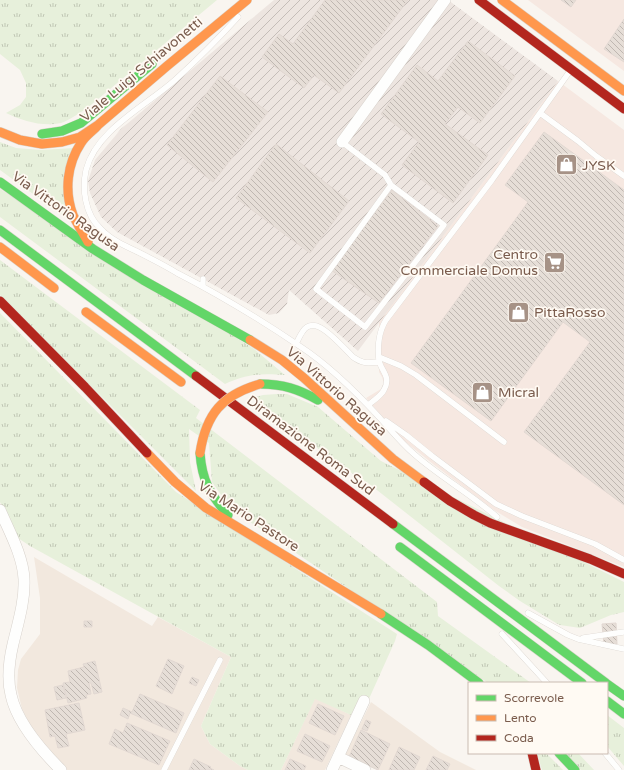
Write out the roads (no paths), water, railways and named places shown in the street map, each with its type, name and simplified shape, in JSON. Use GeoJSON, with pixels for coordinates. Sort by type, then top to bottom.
{"type":"FeatureCollection","features":[{"type":"Feature","properties":{"kind":"main road","name":"Viale Luigi Schiavonetti"},"geometry":{"type":"LineString","coordinates":[[1,128],[14,138],[42,144],[68,141],[80,137],[98,125],[247,0]]}},
{"type":"Feature","properties":{"kind":"main road"},"geometry":{"type":"LineString","coordinates":[[479,0],[624,109]]}},
{"type":"Feature","properties":{"kind":"main road"},"geometry":{"type":"LineString","coordinates":[[502,0],[624,91]]}},
{"type":"Feature","properties":{"kind":"main road","name":"Viale Luigi Schiavonetti"},"geometry":{"type":"LineString","coordinates":[[1,128],[32,133],[50,133],[62,131],[78,125],[157,60]]}},
{"type":"Feature","properties":{"kind":"main road"},"geometry":{"type":"LineString","coordinates":[[93,249],[79,227],[71,210],[68,183],[71,167],[80,144],[98,125]]}},
{"type":"Feature","properties":{"kind":"main road","name":"Via Vittorio Ragusa"},"geometry":{"type":"LineString","coordinates":[[0,182],[93,249],[143,280],[272,354],[304,378],[393,459],[436,492],[474,515],[497,526],[590,559],[624,574]]}},
{"type":"Feature","properties":{"kind":"main road","name":"Diramazione Roma Sud"},"geometry":{"type":"LineString","coordinates":[[0,230],[605,682]]}},
{"type":"Feature","properties":{"kind":"main road"},"geometry":{"type":"LineString","coordinates":[[0,247],[63,294]]}},
{"type":"Feature","properties":{"kind":"main road","name":"Via Mario Pastore"},"geometry":{"type":"LineString","coordinates":[[0,302],[72,372],[180,487],[209,509],[388,619],[456,664],[478,682]]}},
{"type":"Feature","properties":{"kind":"main road"},"geometry":{"type":"LineString","coordinates":[[82,308],[186,386]]}},
{"type":"Feature","properties":{"kind":"main road"},"geometry":{"type":"LineString","coordinates":[[257,539],[229,516],[215,499],[202,474],[200,453],[202,440],[209,419],[214,411],[236,392],[250,386],[260,384],[281,384],[310,395],[353,422]]}},
{"type":"Feature","properties":{"kind":"main road"},"geometry":{"type":"LineString","coordinates":[[210,403],[222,413]]}},
{"type":"Feature","properties":{"kind":"main road"},"geometry":{"type":"LineString","coordinates":[[393,541],[581,682]]}},
{"type":"Feature","properties":{"kind":"main road","name":"Diramazione Roma Sud"},"geometry":{"type":"LineString","coordinates":[[608,684],[624,696]]}},
{"type":"Feature","properties":{"kind":"main road"},"geometry":{"type":"LineString","coordinates":[[608,702],[624,714]]}},
{"type":"Feature","properties":{"kind":"main road"},"geometry":{"type":"LineString","coordinates":[[532,754],[536,770]]}},
{"type":"Feature","properties":{"kind":"main road"},"geometry":{"type":"LineString","coordinates":[[560,754],[575,770]]}},
{"type":"Feature","properties":{"kind":"street"},"geometry":{"type":"LineString","coordinates":[[342,142],[445,0]]}},
{"type":"Feature","properties":{"kind":"street"},"geometry":{"type":"LineString","coordinates":[[0,510],[20,557],[24,574],[22,605],[12,645],[10,662],[9,680],[11,697],[23,723],[34,740],[61,770]]}},
{"type":"Feature","properties":{"kind":"street"},"geometry":{"type":"LineString","coordinates":[[332,770],[364,701]]}},
{"type":"Feature","properties":{"kind":"street"},"geometry":{"type":"LineString","coordinates":[[338,757],[365,770]]}},
{"type":"Feature","properties":{"kind":"lane"},"geometry":{"type":"LineString","coordinates":[[254,0],[189,68],[120,123],[99,143],[93,152],[86,170],[85,192],[89,213],[98,227],[116,241],[203,287],[308,351],[330,368],[368,405],[413,454],[485,507],[510,530]]}},
{"type":"Feature","properties":{"kind":"lane"},"geometry":{"type":"LineString","coordinates":[[368,405],[382,392],[385,386],[386,374],[379,360],[379,336],[382,325],[487,186],[571,69]]}},
{"type":"Feature","properties":{"kind":"lane"},"geometry":{"type":"LineString","coordinates":[[540,113],[624,176]]}},
{"type":"Feature","properties":{"kind":"lane"},"geometry":{"type":"LineString","coordinates":[[342,142],[385,175],[391,185],[444,224],[365,327],[316,289],[391,185]]}},
{"type":"Feature","properties":{"kind":"lane"},"geometry":{"type":"LineString","coordinates":[[203,279],[203,287]]}},
{"type":"Feature","properties":{"kind":"lane"},"geometry":{"type":"LineString","coordinates":[[296,344],[306,328],[319,326],[358,361],[368,363],[379,360],[401,366],[416,375],[504,442]]}},
{"type":"Feature","properties":{"kind":"lane"},"geometry":{"type":"LineString","coordinates":[[380,418],[406,435],[496,504],[522,516],[595,544],[624,560]]}},
{"type":"Feature","properties":{"kind":"lane"},"geometry":{"type":"LineString","coordinates":[[426,566],[488,620]]}},
{"type":"Feature","properties":{"kind":"lane"},"geometry":{"type":"LineString","coordinates":[[458,572],[503,599]]}},
{"type":"Feature","properties":{"kind":"lane"},"geometry":{"type":"LineString","coordinates":[[523,610],[561,632],[578,639],[624,648]]}},
{"type":"Feature","properties":{"kind":"lane"},"geometry":{"type":"LineString","coordinates":[[495,627],[546,682]]}},
{"type":"Feature","properties":{"kind":"lane"},"geometry":{"type":"LineString","coordinates":[[578,639],[624,632]]}},
{"type":"Feature","properties":{"kind":"lane"},"geometry":{"type":"LineString","coordinates":[[164,770],[220,660]]}},
{"type":"Feature","properties":{"kind":"lane"},"geometry":{"type":"LineString","coordinates":[[606,754],[619,770]]}},
{"type":"Feature","properties":{"kind":"place","name":"JYSK"},"geometry":{"type":"Point","coordinates":[567,165]}},
{"type":"Feature","properties":{"kind":"place","name":"Centro Commerciale Domus"},"geometry":{"type":"Point","coordinates":[554,262]}},
{"type":"Feature","properties":{"kind":"place","name":"PittaRosso"},"geometry":{"type":"Point","coordinates":[518,312]}},
{"type":"Feature","properties":{"kind":"place","name":"Micral"},"geometry":{"type":"Point","coordinates":[483,392]}}]}
